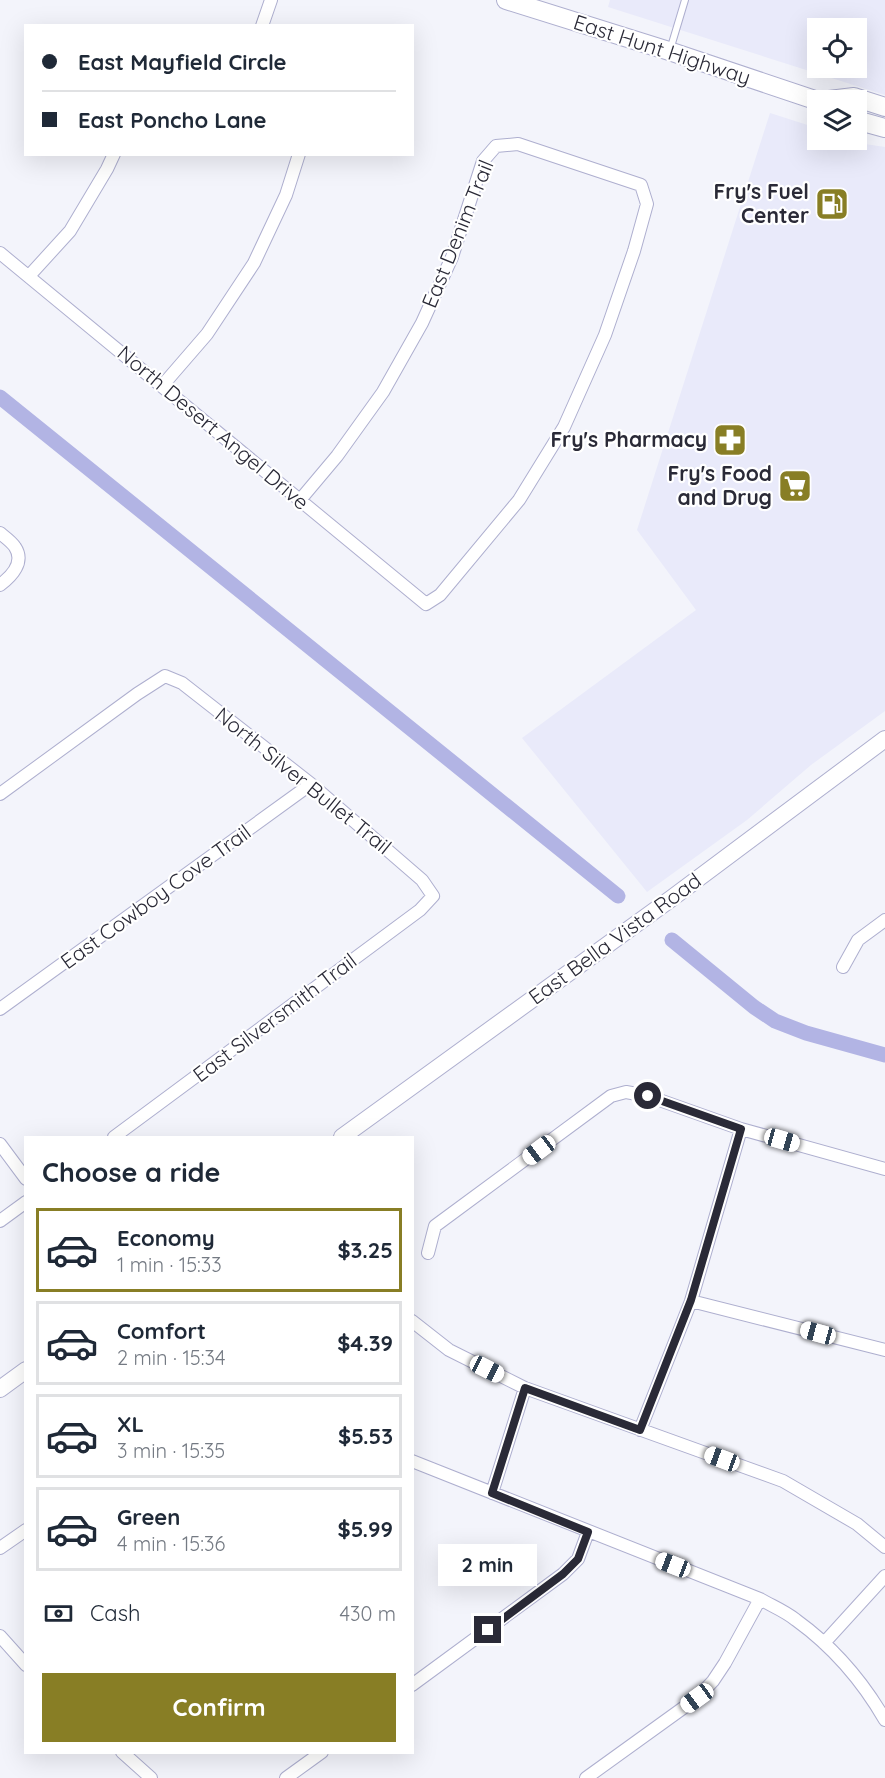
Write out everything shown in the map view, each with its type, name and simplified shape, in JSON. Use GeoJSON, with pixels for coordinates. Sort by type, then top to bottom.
{"type":"FeatureCollection","features":[{"type":"Feature","properties":{"kind":"main road","name":"East Hunt Highway"},"geometry":{"type":"LineString","coordinates":[[506,0],[807,97]]}},
{"type":"Feature","properties":{"kind":"main road"},"geometry":{"type":"LineString","coordinates":[[867,101],[885,107]]}},
{"type":"Feature","properties":{"kind":"main road"},"geometry":{"type":"LineString","coordinates":[[867,123],[885,128]]}},
{"type":"Feature","properties":{"kind":"street"},"geometry":{"type":"LineString","coordinates":[[263,24],[271,0]]}},
{"type":"Feature","properties":{"kind":"street","name":"East Denim Trail"},"geometry":{"type":"LineString","coordinates":[[300,500],[337,456],[383,392],[422,323],[452,257],[483,161],[496,146],[518,144],[641,185],[647,204],[634,250],[605,335],[564,428],[519,500],[440,595],[426,604]]}},
{"type":"Feature","properties":{"kind":"street"},"geometry":{"type":"LineString","coordinates":[[29,276],[70,231],[113,156]]}},
{"type":"Feature","properties":{"kind":"street"},"geometry":{"type":"LineString","coordinates":[[162,386],[207,334],[254,263],[286,195],[298,156]]}},
{"type":"Feature","properties":{"kind":"street","name":"North Desert Angel Drive"},"geometry":{"type":"LineString","coordinates":[[0,253],[426,604]]}},
{"type":"Feature","properties":{"kind":"street"},"geometry":{"type":"LineString","coordinates":[[0,533],[15,546],[19,557],[17,567],[0,585]]}},
{"type":"Feature","properties":{"kind":"street","name":"North Silver Bullet Trail"},"geometry":{"type":"LineString","coordinates":[[0,794],[165,676],[182,683],[311,784],[422,880],[433,896]]}},
{"type":"Feature","properties":{"kind":"street","name":"East Bella Vista Road"},"geometry":{"type":"LineString","coordinates":[[343,1136],[672,898],[885,739]]}},
{"type":"Feature","properties":{"kind":"street","name":"East Cowboy Cove Trail"},"geometry":{"type":"LineString","coordinates":[[0,1009],[311,784]]}},
{"type":"Feature","properties":{"kind":"street","name":"East Silversmith Trail"},"geometry":{"type":"LineString","coordinates":[[115,1136],[420,910],[433,896]]}},
{"type":"Feature","properties":{"kind":"street"},"geometry":{"type":"LineString","coordinates":[[843,967],[858,940],[885,920]]}},
{"type":"Feature","properties":{"kind":"street"},"geometry":{"type":"LineString","coordinates":[[428,1253],[435,1226],[611,1096],[626,1092],[648,1096],[741,1129],[885,1169]]}},
{"type":"Feature","properties":{"kind":"street"},"geometry":{"type":"LineString","coordinates":[[640,1430],[691,1300],[741,1129]]}},
{"type":"Feature","properties":{"kind":"street"},"geometry":{"type":"LineString","coordinates":[[0,1144],[24,1176]]}},
{"type":"Feature","properties":{"kind":"street"},"geometry":{"type":"LineString","coordinates":[[0,1221],[24,1203]]}},
{"type":"Feature","properties":{"kind":"street"},"geometry":{"type":"LineString","coordinates":[[691,1300],[885,1350]]}},
{"type":"Feature","properties":{"kind":"street"},"geometry":{"type":"LineString","coordinates":[[414,1323],[449,1350],[525,1388],[783,1481],[857,1524],[885,1547]]}},
{"type":"Feature","properties":{"kind":"street"},"geometry":{"type":"LineString","coordinates":[[0,1389],[24,1371]]}},
{"type":"Feature","properties":{"kind":"street"},"geometry":{"type":"LineString","coordinates":[[492,1493],[525,1388]]}},
{"type":"Feature","properties":{"kind":"street"},"geometry":{"type":"LineString","coordinates":[[414,1462],[760,1599],[795,1618],[824,1643],[853,1674],[885,1720]]}},
{"type":"Feature","properties":{"kind":"street"},"geometry":{"type":"LineString","coordinates":[[0,1548],[24,1531]]}},
{"type":"Feature","properties":{"kind":"street"},"geometry":{"type":"LineString","coordinates":[[414,1684],[563,1574],[578,1559],[588,1532]]}},
{"type":"Feature","properties":{"kind":"street"},"geometry":{"type":"LineString","coordinates":[[824,1643],[885,1576]]}},
{"type":"Feature","properties":{"kind":"street"},"geometry":{"type":"LineString","coordinates":[[586,1778],[697,1698],[713,1681],[725,1663],[760,1599]]}},
{"type":"Feature","properties":{"kind":"street"},"geometry":{"type":"LineString","coordinates":[[0,1636],[24,1663]]}},
{"type":"Feature","properties":{"kind":"street"},"geometry":{"type":"LineString","coordinates":[[124,1754],[151,1778]]}},
{"type":"Feature","properties":{"kind":"street"},"geometry":{"type":"LineString","coordinates":[[286,1778],[319,1754]]}},
{"type":"Feature","properties":{"kind":"lane"},"geometry":{"type":"LineString","coordinates":[[669,51],[685,0]]}},
{"type":"Feature","properties":{"kind":"shaded area"},"geometry":{"type":"Polygon","coordinates":[[[610,0],[885,0],[885,95],[831,78],[867,78],[867,18],[807,18],[807,70],[608,7],[610,0]]]}},
{"type":"Feature","properties":{"kind":"shaded area"},"geometry":{"type":"Polygon","coordinates":[[[770,113],[807,125],[807,150],[867,150],[867,144],[885,147],[885,711],[811,765],[747,820],[647,892],[522,738],[696,610],[637,530],[770,113]]]}},
{"type":"Feature","properties":{"kind":"waterway"},"geometry":{"type":"LineString","coordinates":[[0,397],[618,896]]}},
{"type":"Feature","properties":{"kind":"waterway"},"geometry":{"type":"LineString","coordinates":[[672,940],[754,1007],[775,1021],[806,1033],[885,1055]]}},
{"type":"Feature","properties":{"kind":"place","name":"Fry's Fuel Center"},"geometry":{"type":"Point","coordinates":[832,204]}},
{"type":"Feature","properties":{"kind":"place","name":"Fry's Pharmacy"},"geometry":{"type":"Point","coordinates":[730,440]}},
{"type":"Feature","properties":{"kind":"place","name":"Fry's Food and Drug"},"geometry":{"type":"Point","coordinates":[795,486]}},
{"type":"Feature","properties":{"kind":"route"},"geometry":{"type":"LineString","coordinates":[[488,1630],[563,1574],[578,1559],[588,1532],[492,1493],[525,1388],[640,1430],[691,1300],[741,1129],[648,1096]]}}]}
